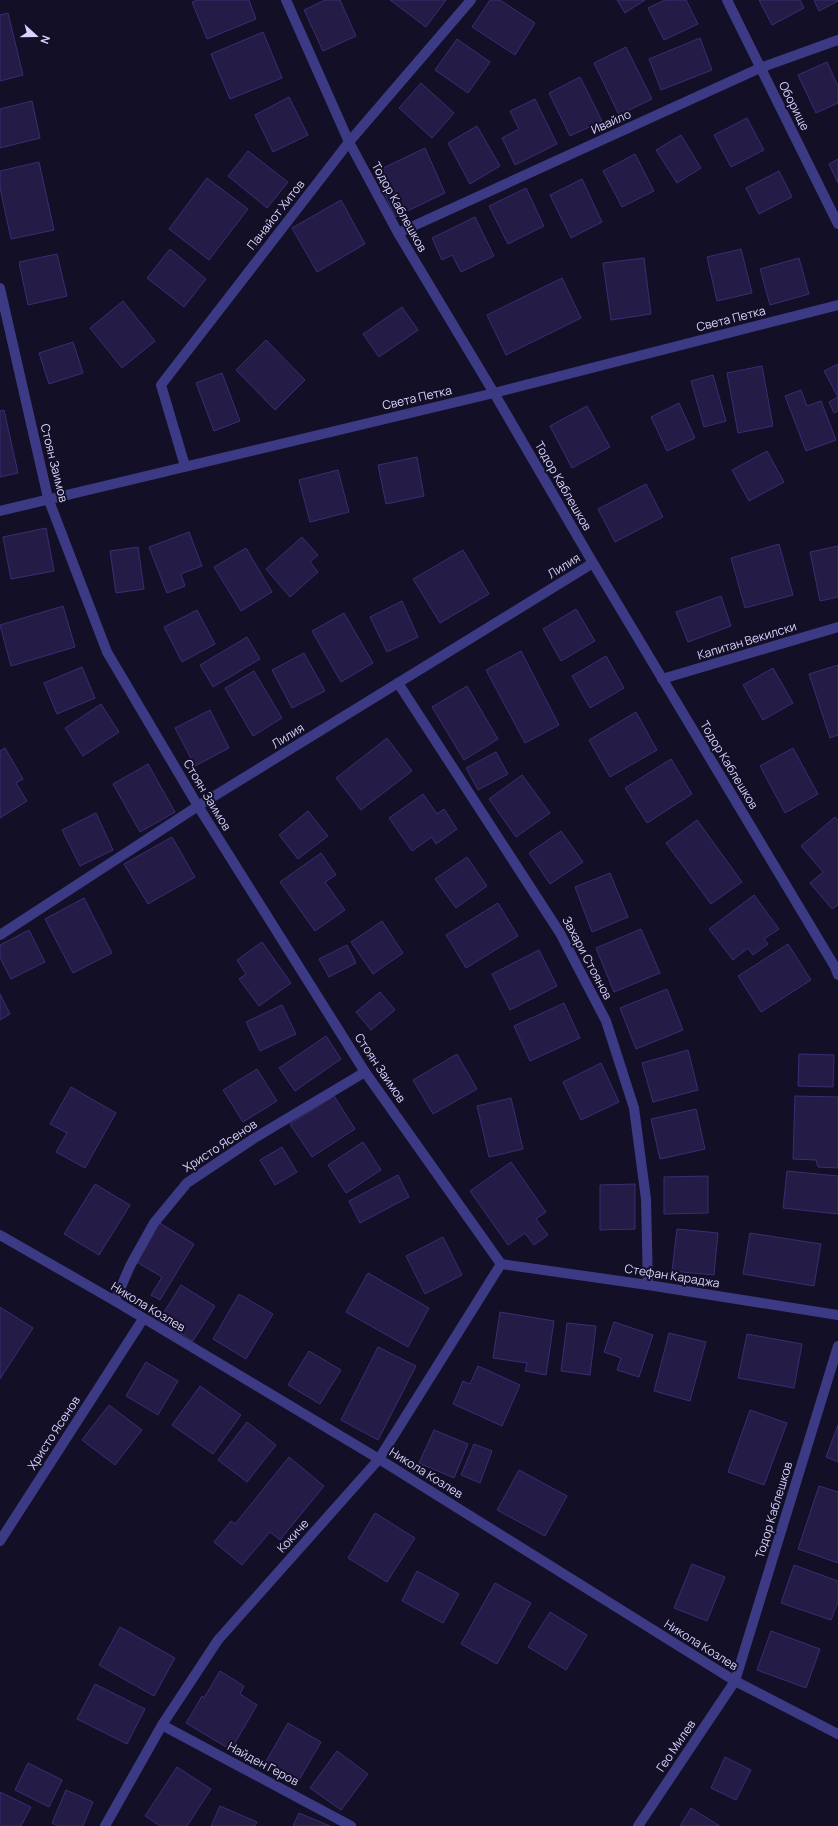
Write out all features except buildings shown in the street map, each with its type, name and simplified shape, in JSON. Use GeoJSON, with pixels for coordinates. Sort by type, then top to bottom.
{"type":"FeatureCollection","features":[{"type":"Feature","properties":{"kind":"street","name":"Тодор Каблешков"},"geometry":{"type":"LineString","coordinates":[[286,0],[349,142],[398,233],[662,679],[837,969]]}},
{"type":"Feature","properties":{"kind":"street","name":"Панайот Хитов"},"geometry":{"type":"LineString","coordinates":[[185,466],[161,385],[349,142],[471,0]]}},
{"type":"Feature","properties":{"kind":"street","name":"Оборище"},"geometry":{"type":"LineString","coordinates":[[727,0],[838,224]]}},
{"type":"Feature","properties":{"kind":"street","name":"Ивайло"},"geometry":{"type":"LineString","coordinates":[[398,233],[760,68],[838,40]]}},
{"type":"Feature","properties":{"kind":"street","name":"Стоян Заимов"},"geometry":{"type":"LineString","coordinates":[[0,288],[48,498],[107,652],[198,806],[365,1072],[501,1264]]}},
{"type":"Feature","properties":{"kind":"street","name":"Света Петка"},"geometry":{"type":"LineString","coordinates":[[0,511],[48,498],[494,393],[838,305]]}},
{"type":"Feature","properties":{"kind":"street","name":"Лилия"},"geometry":{"type":"LineString","coordinates":[[0,935],[198,806],[593,563]]}},
{"type":"Feature","properties":{"kind":"street","name":"Капитан Векилски"},"geometry":{"type":"LineString","coordinates":[[662,679],[838,627]]}},
{"type":"Feature","properties":{"kind":"street","name":"Захари Стоянов"},"geometry":{"type":"LineString","coordinates":[[398,683],[560,932],[606,1021],[634,1108],[646,1199],[648,1285]]}},
{"type":"Feature","properties":{"kind":"street","name":"Христо Ясенов"},"geometry":{"type":"LineString","coordinates":[[115,1301],[130,1266],[154,1222],[187,1183],[253,1139],[365,1072]]}},
{"type":"Feature","properties":{"kind":"street","name":"Никола Козлев"},"geometry":{"type":"LineString","coordinates":[[0,1235],[115,1301],[379,1459],[735,1681],[838,1734]]}},
{"type":"Feature","properties":{"kind":"street","name":"Стефан Караджа"},"geometry":{"type":"LineString","coordinates":[[501,1264],[648,1285],[838,1316]]}},
{"type":"Feature","properties":{"kind":"street","name":"Кокиче"},"geometry":{"type":"LineString","coordinates":[[105,1826],[162,1725],[218,1640],[379,1459],[501,1264]]}},
{"type":"Feature","properties":{"kind":"street","name":"Христо Ясенов"},"geometry":{"type":"LineString","coordinates":[[0,1541],[143,1319]]}},
{"type":"Feature","properties":{"kind":"street","name":"Тодор Каблешков"},"geometry":{"type":"LineString","coordinates":[[735,1681],[838,1346]]}},
{"type":"Feature","properties":{"kind":"street","name":"Гео Милев"},"geometry":{"type":"LineString","coordinates":[[638,1826],[735,1681]]}},
{"type":"Feature","properties":{"kind":"street","name":"Найден Геров"},"geometry":{"type":"LineString","coordinates":[[162,1725],[351,1826]]}}]}
